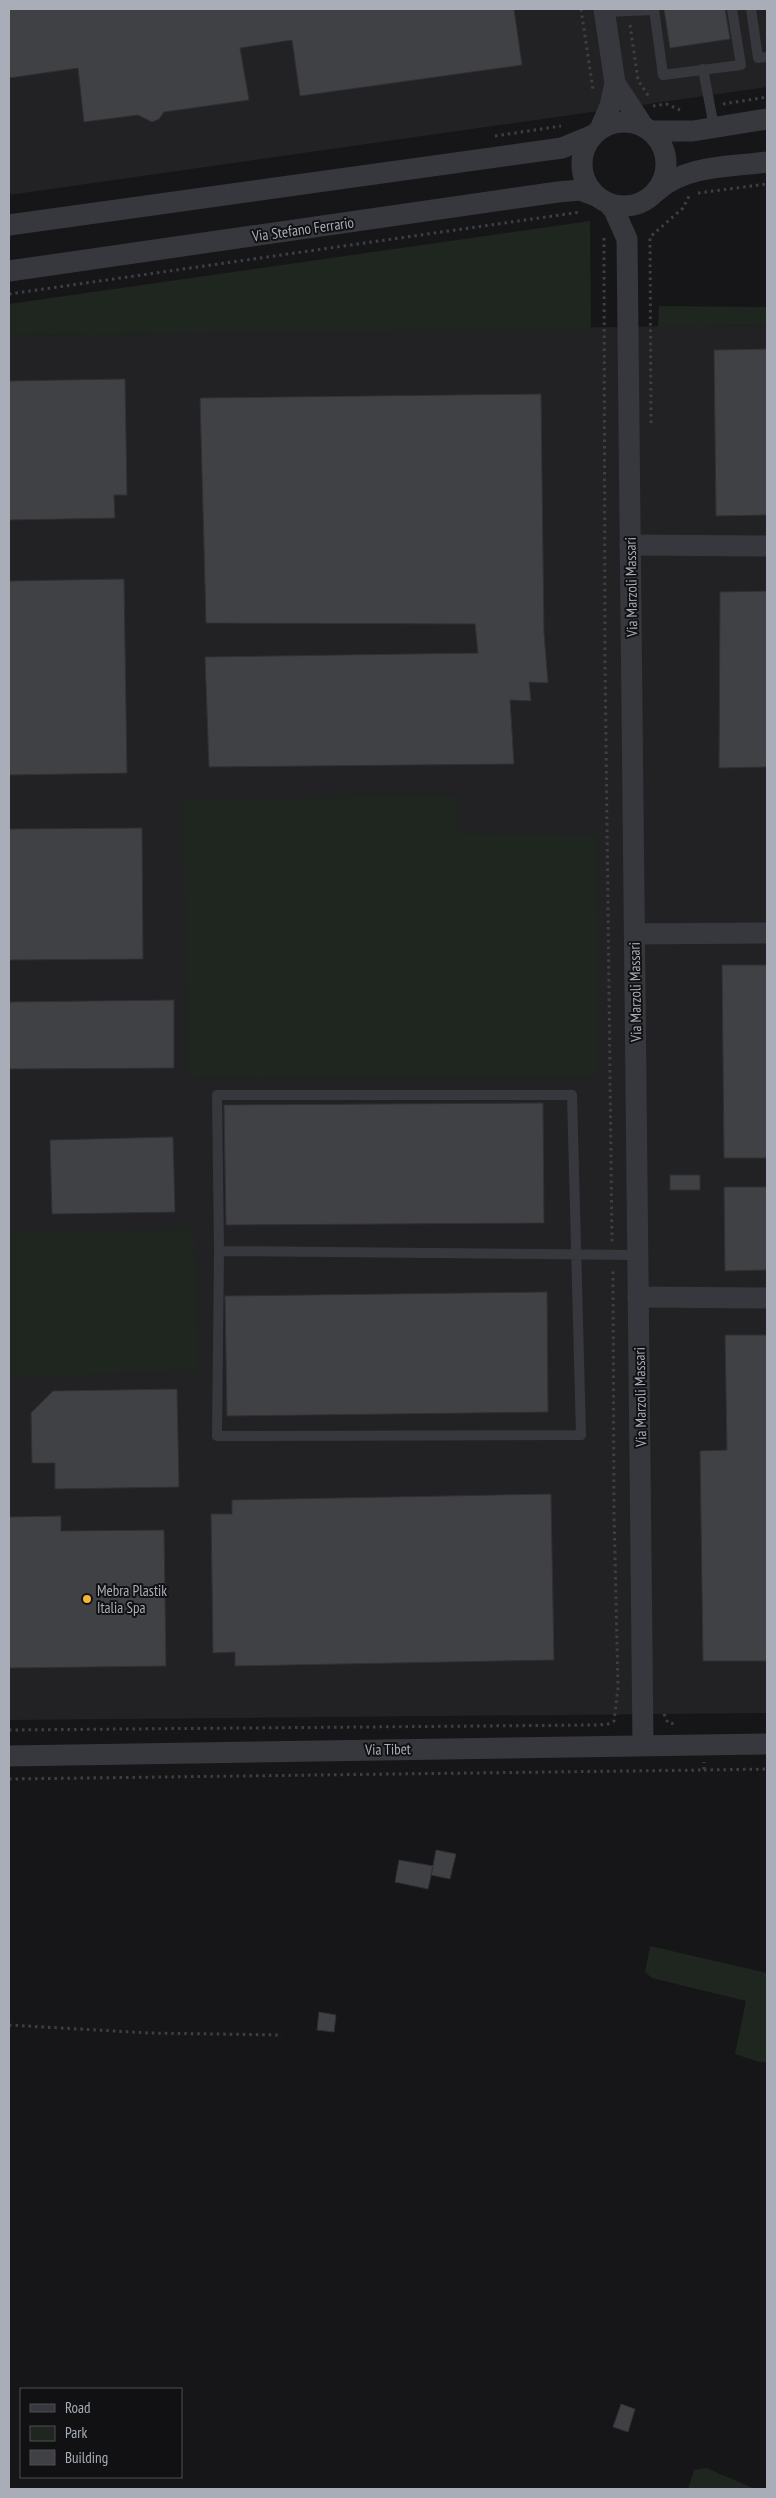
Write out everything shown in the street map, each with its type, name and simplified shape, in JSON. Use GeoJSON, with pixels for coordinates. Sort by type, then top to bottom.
{"type":"FeatureCollection","features":[{"type":"Feature","properties":{"kind":"street"},"geometry":{"type":"LineString","coordinates":[[605,10],[615,83],[610,106],[596,132],[584,147],[581,160],[582,173],[597,203],[627,206],[651,195],[665,183],[690,173],[767,162]]}},
{"type":"Feature","properties":{"kind":"street"},"geometry":{"type":"LineString","coordinates":[[615,83],[647,128],[660,141],[666,160],[663,179],[651,195]]}},
{"type":"Feature","properties":{"kind":"street"},"geometry":{"type":"LineString","coordinates":[[9,225],[562,148],[613,122],[626,121],[647,128],[693,131],[767,119]]}},
{"type":"Feature","properties":{"kind":"street","name":"Via Stefano Ferrario"},"geometry":{"type":"LineString","coordinates":[[9,271],[558,192],[580,190],[597,203]]}},
{"type":"Feature","properties":{"kind":"street","name":"Via Marzoli Massari"},"geometry":{"type":"LineString","coordinates":[[643,1745],[627,239],[637,213],[651,195]]}},
{"type":"Feature","properties":{"kind":"street","name":"Via Marzoli Massari"},"geometry":{"type":"LineString","coordinates":[[597,203],[618,218],[627,239]]}},
{"type":"Feature","properties":{"kind":"street"},"geometry":{"type":"LineString","coordinates":[[630,545],[767,546]]}},
{"type":"Feature","properties":{"kind":"street"},"geometry":{"type":"LineString","coordinates":[[634,934],[767,933]]}},
{"type":"Feature","properties":{"kind":"street"},"geometry":{"type":"LineString","coordinates":[[638,1297],[767,1298]]}},
{"type":"Feature","properties":{"kind":"street","name":"Via Tibet"},"geometry":{"type":"LineString","coordinates":[[9,1756],[767,1744]]}},
{"type":"Feature","properties":{"kind":"lane"},"geometry":{"type":"LineString","coordinates":[[605,10],[654,9],[664,75],[741,65],[732,9]]}},
{"type":"Feature","properties":{"kind":"lane"},"geometry":{"type":"LineString","coordinates":[[751,9],[758,58],[767,57]]}},
{"type":"Feature","properties":{"kind":"lane"},"geometry":{"type":"LineString","coordinates":[[703,70],[714,127]]}},
{"type":"Feature","properties":{"kind":"lane"},"geometry":{"type":"LineString","coordinates":[[217,1095],[572,1095],[581,1435],[217,1436],[219,1251],[217,1095]]}},
{"type":"Feature","properties":{"kind":"lane"},"geometry":{"type":"LineString","coordinates":[[219,1251],[638,1254]]}},
{"type":"Feature","properties":{"kind":"path"},"geometry":{"type":"LineString","coordinates":[[581,9],[594,94]]}},
{"type":"Feature","properties":{"kind":"path"},"geometry":{"type":"LineString","coordinates":[[491,136],[567,125]]}},
{"type":"Feature","properties":{"kind":"path"},"geometry":{"type":"LineString","coordinates":[[650,425],[650,236],[683,208],[689,194],[767,184]]}},
{"type":"Feature","properties":{"kind":"path"},"geometry":{"type":"LineString","coordinates":[[9,294],[597,203]]}},
{"type":"Feature","properties":{"kind":"path"},"geometry":{"type":"LineString","coordinates":[[9,1730],[550,1725],[608,1724],[614,1721],[618,1688],[614,1513],[602,232]]}},
{"type":"Feature","properties":{"kind":"path"},"geometry":{"type":"LineString","coordinates":[[663,1711],[668,1723],[685,1724]]}},
{"type":"Feature","properties":{"kind":"path"},"geometry":{"type":"LineString","coordinates":[[704,1744],[704,1770]]}},
{"type":"Feature","properties":{"kind":"path"},"geometry":{"type":"LineString","coordinates":[[9,1778],[767,1769]]}},
{"type":"Feature","properties":{"kind":"path"},"geometry":{"type":"LineString","coordinates":[[9,2025],[148,2033],[282,2035]]}},
{"type":"Feature","properties":{"kind":"shaded area"},"geometry":{"type":"Polygon","coordinates":[[[9,9],[767,9],[767,87],[9,195],[9,9]]]}},
{"type":"Feature","properties":{"kind":"shaded area"},"geometry":{"type":"Polygon","coordinates":[[[767,325],[767,1713],[9,1720],[9,335],[767,325]]]}},
{"type":"Feature","properties":{"kind":"green space"},"geometry":{"type":"Polygon","coordinates":[[[590,221],[591,329],[9,335],[9,304],[590,221]]]}},
{"type":"Feature","properties":{"kind":"green space"},"geometry":{"type":"Polygon","coordinates":[[[659,306],[767,307],[767,325],[658,327],[659,306]]]}},
{"type":"Feature","properties":{"kind":"green space"},"geometry":{"type":"Polygon","coordinates":[[[456,795],[458,834],[596,835],[599,1075],[189,1077],[183,800],[456,795]]]}},
{"type":"Feature","properties":{"kind":"green space"},"geometry":{"type":"Polygon","coordinates":[[[194,1229],[198,1370],[9,1377],[10,1232],[194,1229]]]}},
{"type":"Feature","properties":{"kind":"green space"},"geometry":{"type":"Polygon","coordinates":[[[650,1946],[767,1973],[767,2062],[759,2062],[735,2054],[746,2001],[652,1978],[645,1972],[650,1946]]]}},
{"type":"Feature","properties":{"kind":"green space"},"geometry":{"type":"Polygon","coordinates":[[[707,2468],[755,2489],[688,2489],[694,2470],[707,2468]]]}},
{"type":"Feature","properties":{"kind":"building"},"geometry":{"type":"Polygon","coordinates":[[[9,9],[514,9],[522,65],[300,96],[292,40],[240,48],[249,100],[164,112],[159,119],[152,122],[138,115],[84,122],[78,68],[9,78],[9,9]]]}},
{"type":"Feature","properties":{"kind":"building"},"geometry":{"type":"Polygon","coordinates":[[[664,9],[725,9],[730,39],[670,48],[664,9]]]}},
{"type":"Feature","properties":{"kind":"building"},"geometry":{"type":"Polygon","coordinates":[[[767,349],[767,515],[716,516],[714,350],[767,349]]]}},
{"type":"Feature","properties":{"kind":"building"},"geometry":{"type":"Polygon","coordinates":[[[125,379],[127,495],[114,495],[115,518],[9,520],[9,381],[125,379]]]}},
{"type":"Feature","properties":{"kind":"building"},"geometry":{"type":"Polygon","coordinates":[[[541,394],[544,633],[548,683],[529,682],[531,701],[510,700],[514,764],[209,767],[205,657],[478,653],[475,624],[206,623],[200,398],[541,394]]]}},
{"type":"Feature","properties":{"kind":"building"},"geometry":{"type":"Polygon","coordinates":[[[124,579],[127,773],[9,775],[9,581],[124,579]]]}},
{"type":"Feature","properties":{"kind":"building"},"geometry":{"type":"Polygon","coordinates":[[[767,591],[767,767],[719,768],[720,592],[767,591]]]}},
{"type":"Feature","properties":{"kind":"building"},"geometry":{"type":"Polygon","coordinates":[[[142,828],[143,959],[9,960],[9,829],[142,828]]]}},
{"type":"Feature","properties":{"kind":"building"},"geometry":{"type":"Polygon","coordinates":[[[722,965],[767,965],[767,1158],[724,1158],[722,965]]]}},
{"type":"Feature","properties":{"kind":"building"},"geometry":{"type":"Polygon","coordinates":[[[174,1000],[174,1068],[9,1069],[9,1002],[174,1000]]]}},
{"type":"Feature","properties":{"kind":"building"},"geometry":{"type":"Polygon","coordinates":[[[543,1103],[544,1223],[226,1225],[224,1105],[543,1103]]]}},
{"type":"Feature","properties":{"kind":"building"},"geometry":{"type":"Polygon","coordinates":[[[173,1137],[175,1212],[52,1214],[50,1140],[173,1137]]]}},
{"type":"Feature","properties":{"kind":"building"},"geometry":{"type":"Polygon","coordinates":[[[670,1175],[700,1175],[700,1190],[670,1190],[670,1175]]]}},
{"type":"Feature","properties":{"kind":"building"},"geometry":{"type":"Polygon","coordinates":[[[724,1187],[767,1187],[767,1270],[725,1271],[724,1187]]]}},
{"type":"Feature","properties":{"kind":"building"},"geometry":{"type":"Polygon","coordinates":[[[547,1292],[548,1412],[227,1416],[225,1296],[547,1292]]]}},
{"type":"Feature","properties":{"kind":"building"},"geometry":{"type":"Polygon","coordinates":[[[725,1335],[767,1335],[767,1661],[703,1661],[700,1451],[727,1450],[725,1335]]]}},
{"type":"Feature","properties":{"kind":"building"},"geometry":{"type":"Polygon","coordinates":[[[177,1389],[179,1487],[55,1489],[55,1463],[32,1463],[31,1413],[53,1391],[177,1389]]]}},
{"type":"Feature","properties":{"kind":"building"},"geometry":{"type":"Polygon","coordinates":[[[551,1494],[554,1660],[235,1666],[235,1652],[213,1653],[211,1514],[232,1514],[232,1500],[551,1494]]]}},
{"type":"Feature","properties":{"kind":"building","name":"Mebra Plastik Italia Spa"},"geometry":{"type":"Polygon","coordinates":[[[61,1516],[61,1531],[164,1530],[166,1666],[9,1668],[9,1517],[61,1516]]]}},
{"type":"Feature","properties":{"kind":"building"},"geometry":{"type":"Polygon","coordinates":[[[436,1850],[456,1854],[450,1879],[431,1875],[428,1889],[395,1882],[399,1860],[433,1866],[436,1850]]]}},
{"type":"Feature","properties":{"kind":"building"},"geometry":{"type":"Polygon","coordinates":[[[319,2012],[336,2015],[334,2032],[317,2030],[319,2012]]]}},
{"type":"Feature","properties":{"kind":"building"},"geometry":{"type":"Polygon","coordinates":[[[621,2404],[635,2409],[628,2432],[613,2427],[621,2404]]]}},
{"type":"Feature","properties":{"kind":"place","name":"Mebra Plastik Italia Spa"},"geometry":{"type":"Point","coordinates":[87,1599]}}]}
